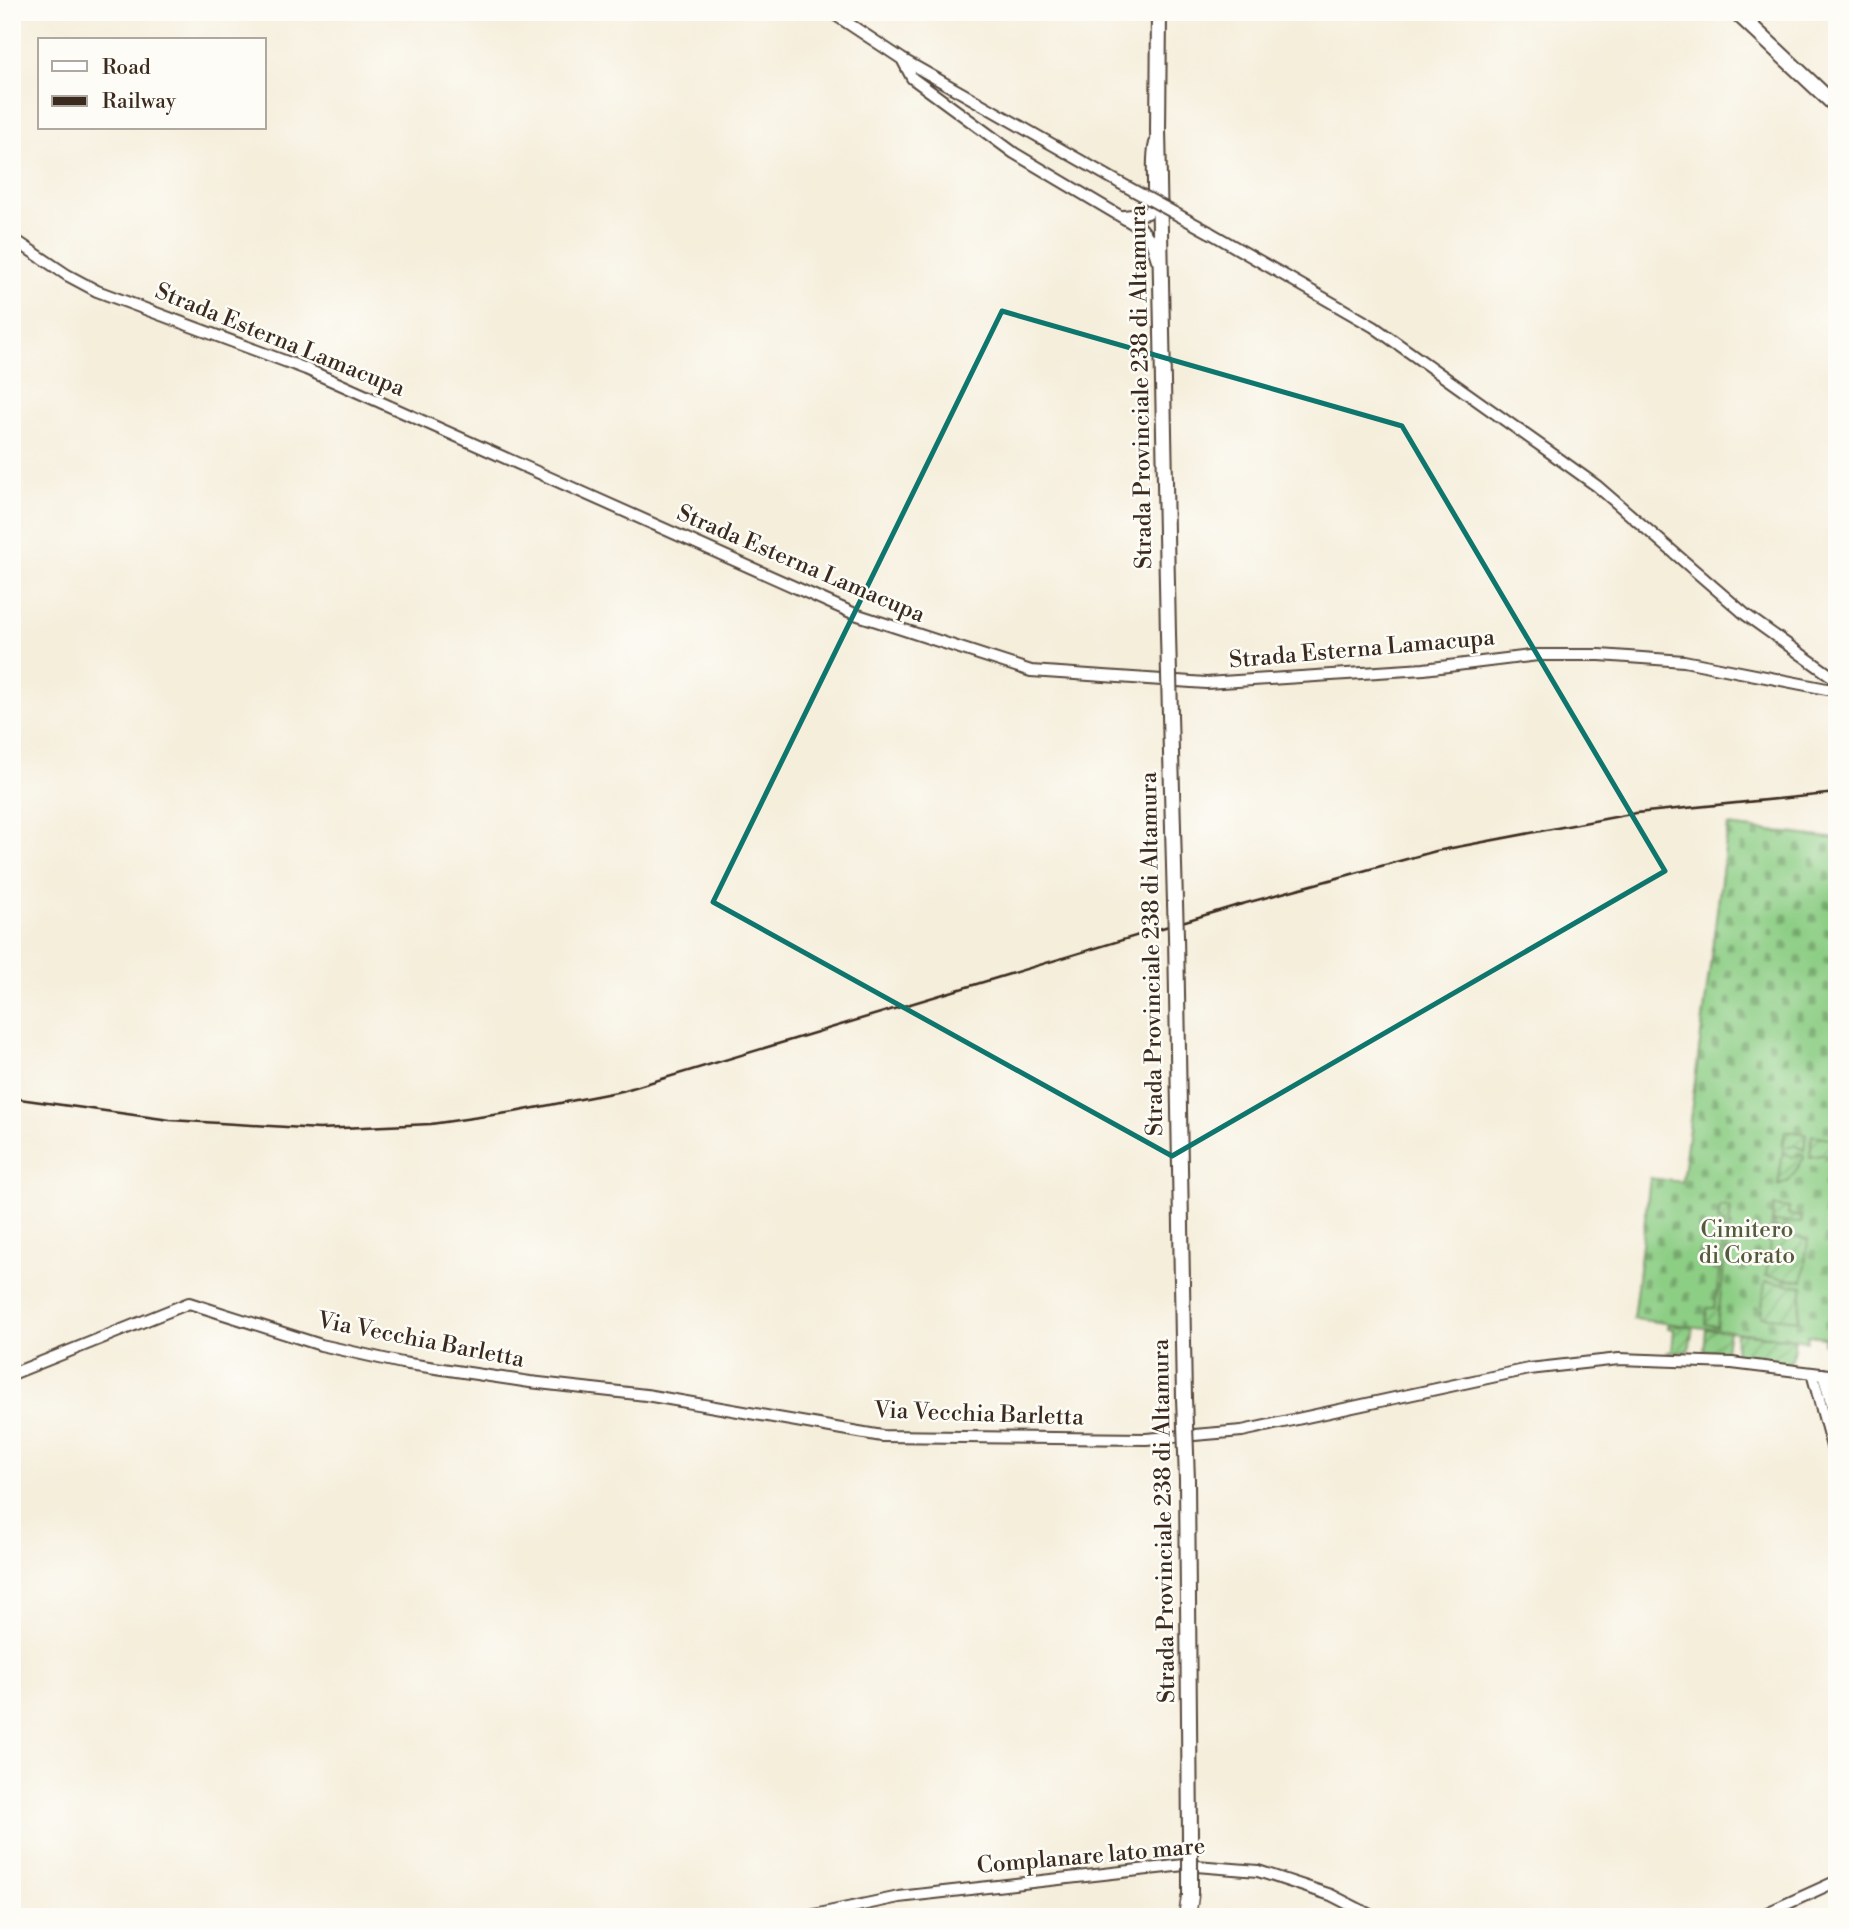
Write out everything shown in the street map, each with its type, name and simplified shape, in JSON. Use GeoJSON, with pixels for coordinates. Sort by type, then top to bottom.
{"type":"FeatureCollection","features":[{"type":"Feature","properties":{"kind":"highway"},"geometry":{"type":"LineString","coordinates":[[1189,1896],[1191,1917]]}},
{"type":"Feature","properties":{"kind":"main road","name":"Strada Provinciale 238 di Altamura"},"geometry":{"type":"LineString","coordinates":[[1160,12],[1158,130],[1187,1480],[1189,1896]]}},
{"type":"Feature","properties":{"kind":"main road"},"geometry":{"type":"LineString","coordinates":[[1735,12],[1837,107]]}},
{"type":"Feature","properties":{"kind":"street"},"geometry":{"type":"LineString","coordinates":[[831,12],[902,59],[1374,327],[1597,486],[1746,615],[1837,680]]}},
{"type":"Feature","properties":{"kind":"street"},"geometry":{"type":"LineString","coordinates":[[902,59],[912,78],[1014,153],[1093,203],[1142,229],[1151,241],[1163,276]]}},
{"type":"Feature","properties":{"kind":"street"},"geometry":{"type":"LineString","coordinates":[[1120,216],[1137,217],[1148,212],[1152,205],[1151,159],[1158,130]]}},
{"type":"Feature","properties":{"kind":"street","name":"Strada Esterna Lamacupa"},"geometry":{"type":"LineString","coordinates":[[12,238],[67,275],[97,291],[306,369],[855,614],[1031,671],[1206,683],[1424,669],[1538,655],[1603,655],[1684,661],[1837,691]]}},
{"type":"Feature","properties":{"kind":"street","name":"Via Vecchia Barletta"},"geometry":{"type":"LineString","coordinates":[[12,1374],[189,1303],[321,1345],[402,1363],[530,1382],[646,1395],[882,1436],[1146,1439],[1242,1432],[1529,1368],[1619,1359],[1732,1363],[1837,1376]]}},
{"type":"Feature","properties":{"kind":"street"},"geometry":{"type":"LineString","coordinates":[[1818,1373],[1837,1424]]}},
{"type":"Feature","properties":{"kind":"street"},"geometry":{"type":"LineString","coordinates":[[1818,1373],[1837,1444]]}},
{"type":"Feature","properties":{"kind":"street"},"geometry":{"type":"LineString","coordinates":[[1818,1373],[1837,1465]]}},
{"type":"Feature","properties":{"kind":"street","name":"Complanare lato mare"},"geometry":{"type":"LineString","coordinates":[[806,1917],[899,1896],[1184,1865],[1258,1871],[1331,1895],[1374,1917]]}},
{"type":"Feature","properties":{"kind":"street"},"geometry":{"type":"LineString","coordinates":[[1758,1917],[1837,1881]]}},
{"type":"Feature","properties":{"kind":"highlighted area"},"geometry":{"type":"Polygon","coordinates":[[[1002,311],[1402,426],[1665,871],[1172,1156],[713,902],[1002,311]]]}},
{"type":"Feature","properties":{"kind":"green space","name":"Cimitero di Corato"},"geometry":{"type":"Polygon","coordinates":[[[1728,826],[1837,839],[1837,1345],[1824,1343],[1824,1337],[1808,1335],[1807,1341],[1633,1319],[1650,1178],[1682,1182],[1728,826]]]}},
{"type":"Feature","properties":{"kind":"green space"},"geometry":{"type":"Polygon","coordinates":[[[1785,1131],[1806,1134],[1804,1150],[1794,1145],[1783,1148],[1785,1131]]]}},
{"type":"Feature","properties":{"kind":"green space"},"geometry":{"type":"Polygon","coordinates":[[[1812,1135],[1835,1139],[1833,1153],[1810,1157],[1812,1135]]]}},
{"type":"Feature","properties":{"kind":"green space"},"geometry":{"type":"Polygon","coordinates":[[[1783,1151],[1792,1157],[1803,1154],[1804,1158],[1789,1181],[1778,1186],[1783,1151]]]}},
{"type":"Feature","properties":{"kind":"green space"},"geometry":{"type":"Polygon","coordinates":[[[1720,1206],[1731,1208],[1717,1326],[1705,1324],[1707,1308],[1715,1308],[1725,1223],[1718,1221],[1720,1206]]]}},
{"type":"Feature","properties":{"kind":"green space"},"geometry":{"type":"Polygon","coordinates":[[[1774,1206],[1789,1208],[1788,1215],[1802,1217],[1801,1223],[1774,1222],[1774,1227],[1780,1230],[1771,1229],[1774,1206]]]}},
{"type":"Feature","properties":{"kind":"green space"},"geometry":{"type":"Polygon","coordinates":[[[1771,1235],[1808,1239],[1803,1281],[1766,1276],[1771,1235]]]}},
{"type":"Feature","properties":{"kind":"green space"},"geometry":{"type":"Polygon","coordinates":[[[1765,1282],[1803,1286],[1798,1320],[1761,1316],[1765,1282]]]}},
{"type":"Feature","properties":{"kind":"green space"},"geometry":{"type":"Polygon","coordinates":[[[1668,1324],[1693,1327],[1689,1351],[1666,1353],[1672,1351],[1674,1329],[1668,1328],[1668,1324]]]}},
{"type":"Feature","properties":{"kind":"green space"},"geometry":{"type":"Polygon","coordinates":[[[1706,1329],[1729,1331],[1725,1354],[1704,1350],[1706,1329]]]}},
{"type":"Feature","properties":{"kind":"green space"},"geometry":{"type":"Polygon","coordinates":[[[1736,1333],[1795,1339],[1792,1360],[1788,1363],[1735,1356],[1736,1333]]]}},
{"type":"Feature","properties":{"kind":"railway"},"geometry":{"type":"LineString","coordinates":[[12,1098],[170,1120],[319,1129],[431,1124],[514,1112],[622,1091],[1235,906],[1436,851],[1636,813],[1837,793]]}}]}
